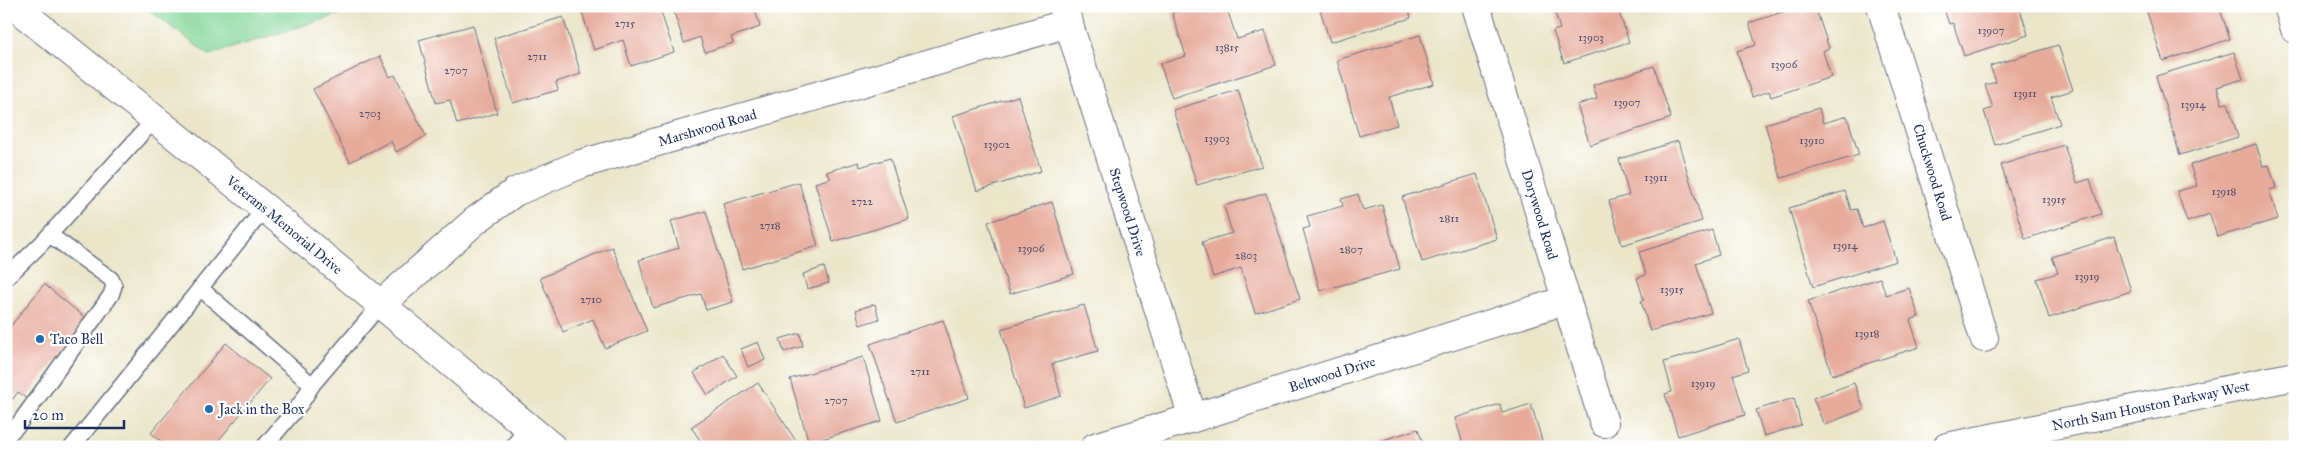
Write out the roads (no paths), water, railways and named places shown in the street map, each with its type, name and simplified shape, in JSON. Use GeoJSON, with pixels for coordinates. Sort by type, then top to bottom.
{"type":"FeatureCollection","features":[{"type":"Feature","properties":{"kind":"street","name":"Veterans Memorial Drive"},"geometry":{"type":"LineString","coordinates":[[14,6],[381,304],[520,436],[552,447]]}},
{"type":"Feature","properties":{"kind":"street","name":"Dorywood Road"},"geometry":{"type":"LineString","coordinates":[[1476,6],[1604,423]]}},
{"type":"Feature","properties":{"kind":"street","name":"Chuckwood Road"},"geometry":{"type":"LineString","coordinates":[[1881,6],[1984,338]]}},
{"type":"Feature","properties":{"kind":"street"},"geometry":{"type":"LineString","coordinates":[[2288,6],[2295,29]]}},
{"type":"Feature","properties":{"kind":"street","name":"Marshwood Road"},"geometry":{"type":"LineString","coordinates":[[381,304],[476,220],[515,192],[581,164],[1066,15]]}},
{"type":"Feature","properties":{"kind":"street","name":"Stepwood Drive"},"geometry":{"type":"LineString","coordinates":[[1066,15],[1193,418]]}},
{"type":"Feature","properties":{"kind":"street","name":"Beltwood Drive"},"geometry":{"type":"LineString","coordinates":[[1095,447],[1193,418],[1566,300]]}},
{"type":"Feature","properties":{"kind":"street","name":"North Sam Houston Parkway West"},"geometry":{"type":"LineString","coordinates":[[1947,447],[2295,376]]}},
{"type":"Feature","properties":{"kind":"lane"},"geometry":{"type":"LineString","coordinates":[[6,278],[50,234],[155,119]]}},
{"type":"Feature","properties":{"kind":"lane"},"geometry":{"type":"LineString","coordinates":[[72,447],[265,208]]}},
{"type":"Feature","properties":{"kind":"lane"},"geometry":{"type":"LineString","coordinates":[[6,436],[18,425],[111,295],[114,286],[112,279],[50,234]]}},
{"type":"Feature","properties":{"kind":"lane"},"geometry":{"type":"LineString","coordinates":[[200,288],[312,385]]}},
{"type":"Feature","properties":{"kind":"lane"},"geometry":{"type":"LineString","coordinates":[[264,447],[301,403],[312,385],[381,304]]}},
{"type":"Feature","properties":{"kind":"place","name":"Taco Bell"},"geometry":{"type":"Point","coordinates":[40,339]}},
{"type":"Feature","properties":{"kind":"place","name":"Jack in the Box"},"geometry":{"type":"Point","coordinates":[209,409]}}]}
